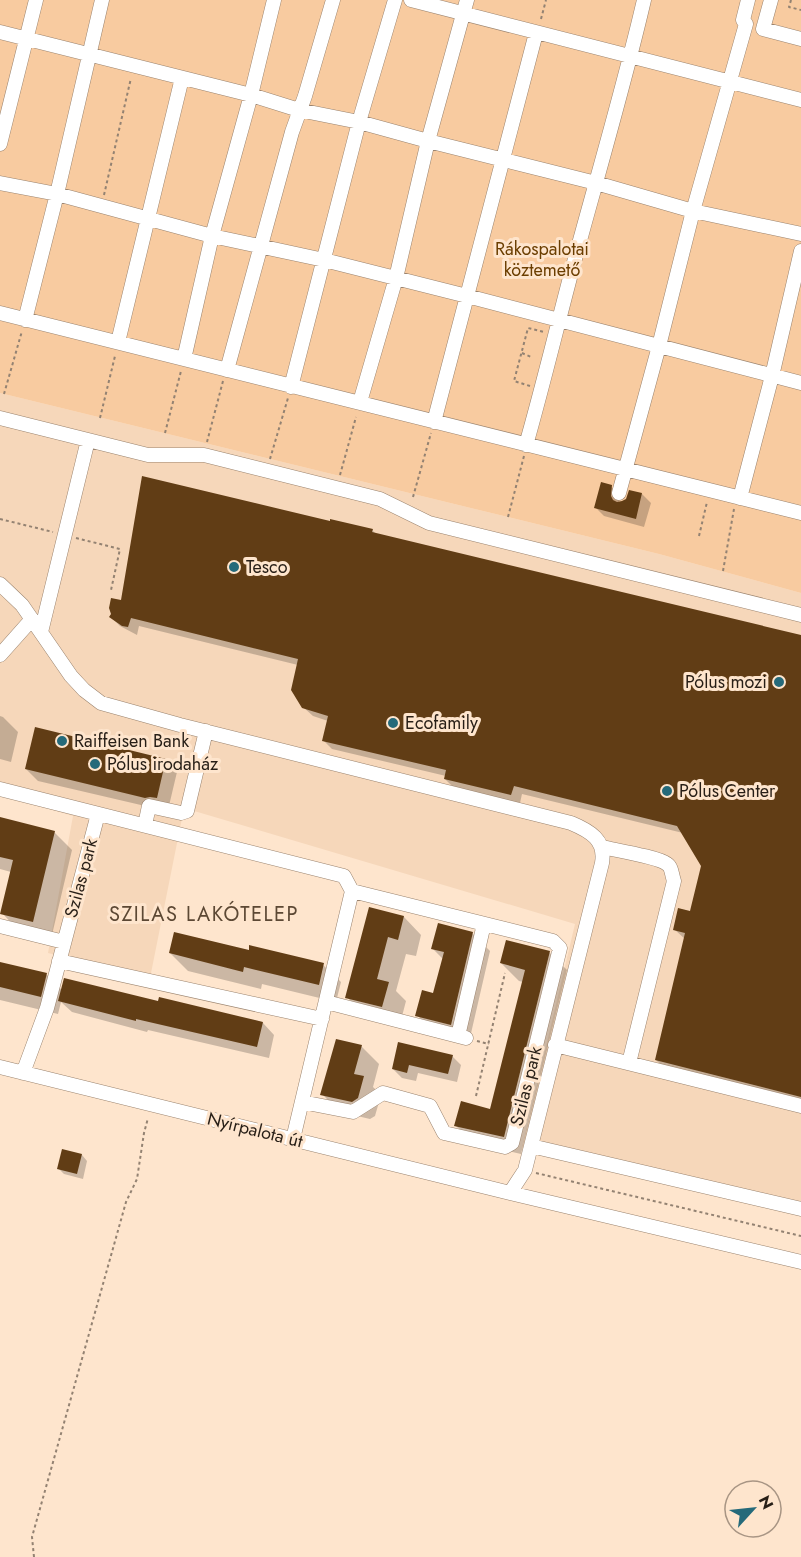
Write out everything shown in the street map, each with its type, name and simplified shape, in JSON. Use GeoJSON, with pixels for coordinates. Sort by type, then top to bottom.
{"type":"FeatureCollection","features":[{"type":"Feature","properties":{"kind":"street"},"geometry":{"type":"LineString","coordinates":[[0,144],[36,0]]}},
{"type":"Feature","properties":{"kind":"street"},"geometry":{"type":"LineString","coordinates":[[25,320],[102,0]]}},
{"type":"Feature","properties":{"kind":"street"},"geometry":{"type":"LineString","coordinates":[[183,359],[212,236],[251,95],[274,0]]}},
{"type":"Feature","properties":{"kind":"street"},"geometry":{"type":"LineString","coordinates":[[226,370],[299,110],[333,0]]}},
{"type":"Feature","properties":{"kind":"street"},"geometry":{"type":"LineString","coordinates":[[291,387],[359,122],[394,0]]}},
{"type":"Feature","properties":{"kind":"street"},"geometry":{"type":"LineString","coordinates":[[411,0],[465,6],[536,33],[801,100]]}},
{"type":"Feature","properties":{"kind":"street"},"geometry":{"type":"LineString","coordinates":[[526,445],[644,0]]}},
{"type":"Feature","properties":{"kind":"street"},"geometry":{"type":"LineString","coordinates":[[620,493],[693,211],[731,82],[746,24],[743,20],[748,0]]}},
{"type":"Feature","properties":{"kind":"street"},"geometry":{"type":"LineString","coordinates":[[763,29],[771,0]]}},
{"type":"Feature","properties":{"kind":"street"},"geometry":{"type":"LineString","coordinates":[[360,402],[396,278],[428,141],[465,6]]}},
{"type":"Feature","properties":{"kind":"street"},"geometry":{"type":"LineString","coordinates":[[746,24],[801,39]]}},
{"type":"Feature","properties":{"kind":"street"},"geometry":{"type":"LineString","coordinates":[[0,32],[251,95],[299,110],[359,122],[596,183],[693,211],[801,234]]}},
{"type":"Feature","properties":{"kind":"street"},"geometry":{"type":"LineString","coordinates":[[434,422],[536,33]]}},
{"type":"Feature","properties":{"kind":"street"},"geometry":{"type":"LineString","coordinates":[[118,342],[182,78]]}},
{"type":"Feature","properties":{"kind":"street"},"geometry":{"type":"LineString","coordinates":[[0,183],[57,194],[212,236],[324,260],[801,383]]}},
{"type":"Feature","properties":{"kind":"street"},"geometry":{"type":"LineString","coordinates":[[738,497],[772,376],[801,251]]}},
{"type":"Feature","properties":{"kind":"street"},"geometry":{"type":"LineString","coordinates":[[0,314],[801,513]]}},
{"type":"Feature","properties":{"kind":"street"},"geometry":{"type":"LineString","coordinates":[[0,418],[148,455],[204,455],[380,500],[429,523],[801,615]]}},
{"type":"Feature","properties":{"kind":"street"},"geometry":{"type":"LineString","coordinates":[[40,632],[88,440]]}},
{"type":"Feature","properties":{"kind":"street"},"geometry":{"type":"LineString","coordinates":[[0,584],[22,605],[71,676],[101,703],[571,823],[585,829],[596,838],[602,847],[602,863],[526,1166],[510,1193]]}},
{"type":"Feature","properties":{"kind":"street"},"geometry":{"type":"LineString","coordinates":[[0,655],[32,619]]}},
{"type":"Feature","properties":{"kind":"street"},"geometry":{"type":"LineString","coordinates":[[145,825],[149,806],[181,813],[187,811],[206,731]]}},
{"type":"Feature","properties":{"kind":"street","name":"Szilas park"},"geometry":{"type":"LineString","coordinates":[[0,789],[344,876],[352,891],[552,941],[560,948],[512,1143],[505,1147],[444,1133],[430,1106],[382,1093],[353,1112],[302,1102]]}},
{"type":"Feature","properties":{"kind":"street","name":"Szilas park"},"geometry":{"type":"LineString","coordinates":[[23,1073],[47,1008],[98,814]]}},
{"type":"Feature","properties":{"kind":"street"},"geometry":{"type":"LineString","coordinates":[[602,847],[667,864],[674,881],[629,1063]]}},
{"type":"Feature","properties":{"kind":"street"},"geometry":{"type":"LineString","coordinates":[[293,1139],[352,891]]}},
{"type":"Feature","properties":{"kind":"street"},"geometry":{"type":"LineString","coordinates":[[326,1002],[462,1037],[484,924]]}},
{"type":"Feature","properties":{"kind":"street","name":"Szilas park"},"geometry":{"type":"LineString","coordinates":[[0,926],[64,942]]}},
{"type":"Feature","properties":{"kind":"street"},"geometry":{"type":"LineString","coordinates":[[59,961],[322,1019]]}},
{"type":"Feature","properties":{"kind":"street"},"geometry":{"type":"LineString","coordinates":[[555,1045],[801,1106]]}},
{"type":"Feature","properties":{"kind":"street","name":"Nyírpalota út"},"geometry":{"type":"LineString","coordinates":[[0,1067],[801,1262]]}},
{"type":"Feature","properties":{"kind":"street"},"geometry":{"type":"LineString","coordinates":[[531,1146],[801,1209]]}},
{"type":"Feature","properties":{"kind":"path"},"geometry":{"type":"LineString","coordinates":[[536,33],[546,0]]}},
{"type":"Feature","properties":{"kind":"path"},"geometry":{"type":"LineString","coordinates":[[791,0],[789,7],[801,10]]}},
{"type":"Feature","properties":{"kind":"path"},"geometry":{"type":"LineString","coordinates":[[101,206],[134,66]]}},
{"type":"Feature","properties":{"kind":"path"},"geometry":{"type":"LineString","coordinates":[[4,394],[25,320]]}},
{"type":"Feature","properties":{"kind":"path"},"geometry":{"type":"LineString","coordinates":[[542,390],[514,381],[528,328],[555,335]]}},
{"type":"Feature","properties":{"kind":"path"},"geometry":{"type":"LineString","coordinates":[[100,418],[118,342]]}},
{"type":"Feature","properties":{"kind":"path"},"geometry":{"type":"LineString","coordinates":[[522,353],[531,357]]}},
{"type":"Feature","properties":{"kind":"path"},"geometry":{"type":"LineString","coordinates":[[165,433],[183,359]]}},
{"type":"Feature","properties":{"kind":"path"},"geometry":{"type":"LineString","coordinates":[[206,443],[226,370]]}},
{"type":"Feature","properties":{"kind":"path"},"geometry":{"type":"LineString","coordinates":[[270,459],[291,387]]}},
{"type":"Feature","properties":{"kind":"path"},"geometry":{"type":"LineString","coordinates":[[340,476],[360,402]]}},
{"type":"Feature","properties":{"kind":"path"},"geometry":{"type":"LineString","coordinates":[[413,497],[434,422]]}},
{"type":"Feature","properties":{"kind":"path"},"geometry":{"type":"LineString","coordinates":[[508,517],[526,445]]}},
{"type":"Feature","properties":{"kind":"path"},"geometry":{"type":"LineString","coordinates":[[699,536],[710,490]]}},
{"type":"Feature","properties":{"kind":"path"},"geometry":{"type":"LineString","coordinates":[[723,571],[738,497]]}},
{"type":"Feature","properties":{"kind":"path"},"geometry":{"type":"LineString","coordinates":[[476,1096],[505,974]]}},
{"type":"Feature","properties":{"kind":"path"},"geometry":{"type":"LineString","coordinates":[[34,1557],[32,1537],[126,1202],[137,1179],[144,1133],[152,1105]]}},
{"type":"Feature","properties":{"kind":"path"},"geometry":{"type":"LineString","coordinates":[[526,1166],[801,1236]]}},
{"type":"Feature","properties":{"kind":"shaded area"},"geometry":{"type":"Polygon","coordinates":[[[0,393],[659,554],[801,593],[801,1213],[522,1148],[575,924],[184,808],[150,978],[48,953],[73,816],[0,794],[0,393]]]}},
{"type":"Feature","properties":{"kind":"green space","name":"Rákospalotai köztemető"},"geometry":{"type":"Polygon","coordinates":[[[0,0],[801,0],[801,593],[659,554],[0,393],[0,0]]]}},
{"type":"Feature","properties":{"kind":"building","name":"Pólus Center"},"geometry":{"type":"Polygon","coordinates":[[[142,476],[330,521],[330,519],[373,529],[372,532],[801,635],[801,1097],[655,1060],[685,933],[673,930],[678,908],[690,911],[701,866],[677,826],[514,786],[511,795],[444,779],[446,770],[322,741],[328,716],[302,708],[291,690],[298,659],[131,618],[128,627],[122,626],[109,617],[111,598],[121,600],[142,476]]]}},
{"type":"Feature","properties":{"kind":"building"},"geometry":{"type":"Polygon","coordinates":[[[601,482],[612,485],[611,496],[617,502],[626,499],[629,490],[642,493],[636,519],[594,508],[601,482]]]}},
{"type":"Feature","properties":{"kind":"building","name":"Pólus irodaház"},"geometry":{"type":"Polygon","coordinates":[[[35,727],[166,759],[157,798],[145,798],[25,769],[35,727]]]}},
{"type":"Feature","properties":{"kind":"building"},"geometry":{"type":"Polygon","coordinates":[[[0,817],[55,831],[33,922],[0,914],[13,860],[0,857],[0,817]]]}},
{"type":"Feature","properties":{"kind":"building"},"geometry":{"type":"Polygon","coordinates":[[[369,907],[404,916],[398,940],[388,937],[377,979],[389,982],[382,1007],[345,998],[369,907]]]}},
{"type":"Feature","properties":{"kind":"building"},"geometry":{"type":"Polygon","coordinates":[[[438,923],[473,932],[451,1025],[415,1016],[422,990],[433,993],[444,952],[431,949],[438,923]]]}},
{"type":"Feature","properties":{"kind":"building"},"geometry":{"type":"Polygon","coordinates":[[[174,932],[249,950],[249,945],[324,963],[319,985],[244,967],[243,972],[169,953],[174,932]]]}},
{"type":"Feature","properties":{"kind":"building"},"geometry":{"type":"Polygon","coordinates":[[[506,940],[550,951],[504,1137],[454,1126],[461,1101],[490,1109],[525,970],[500,963],[506,940]]]}},
{"type":"Feature","properties":{"kind":"building"},"geometry":{"type":"Polygon","coordinates":[[[0,962],[47,973],[41,997],[0,987],[0,962]]]}},
{"type":"Feature","properties":{"kind":"building"},"geometry":{"type":"Polygon","coordinates":[[[64,978],[158,1001],[159,997],[263,1022],[257,1047],[136,1019],[136,1021],[58,1001],[64,978]]]}},
{"type":"Feature","properties":{"kind":"building"},"geometry":{"type":"Polygon","coordinates":[[[336,1039],[362,1045],[354,1074],[364,1076],[358,1098],[352,1102],[320,1095],[336,1039]]]}},
{"type":"Feature","properties":{"kind":"building"},"geometry":{"type":"Polygon","coordinates":[[[398,1042],[453,1055],[448,1074],[409,1065],[407,1073],[392,1069],[398,1042]]]}},
{"type":"Feature","properties":{"kind":"building"},"geometry":{"type":"Polygon","coordinates":[[[62,1149],[82,1154],[77,1174],[57,1169],[62,1149]]]}},
{"type":"Feature","properties":{"kind":"place","name":"Tesco"},"geometry":{"type":"Point","coordinates":[234,567]}},
{"type":"Feature","properties":{"kind":"place","name":"Pólus mozi"},"geometry":{"type":"Point","coordinates":[779,682]}},
{"type":"Feature","properties":{"kind":"place","name":"Ecofamily"},"geometry":{"type":"Point","coordinates":[393,723]}},
{"type":"Feature","properties":{"kind":"place","name":"Raiffeisen Bank"},"geometry":{"type":"Point","coordinates":[62,741]}},
{"type":"Feature","properties":{"kind":"place","name":"Pólus irodaház"},"geometry":{"type":"Point","coordinates":[95,764]}},
{"type":"Feature","properties":{"kind":"place","name":"Pólus Center"},"geometry":{"type":"Point","coordinates":[667,791]}},
{"type":"Feature","properties":{"kind":"district","name":"SZILAS LAKÓTELEP"},"geometry":{"type":"Point","coordinates":[204,914]}}]}
